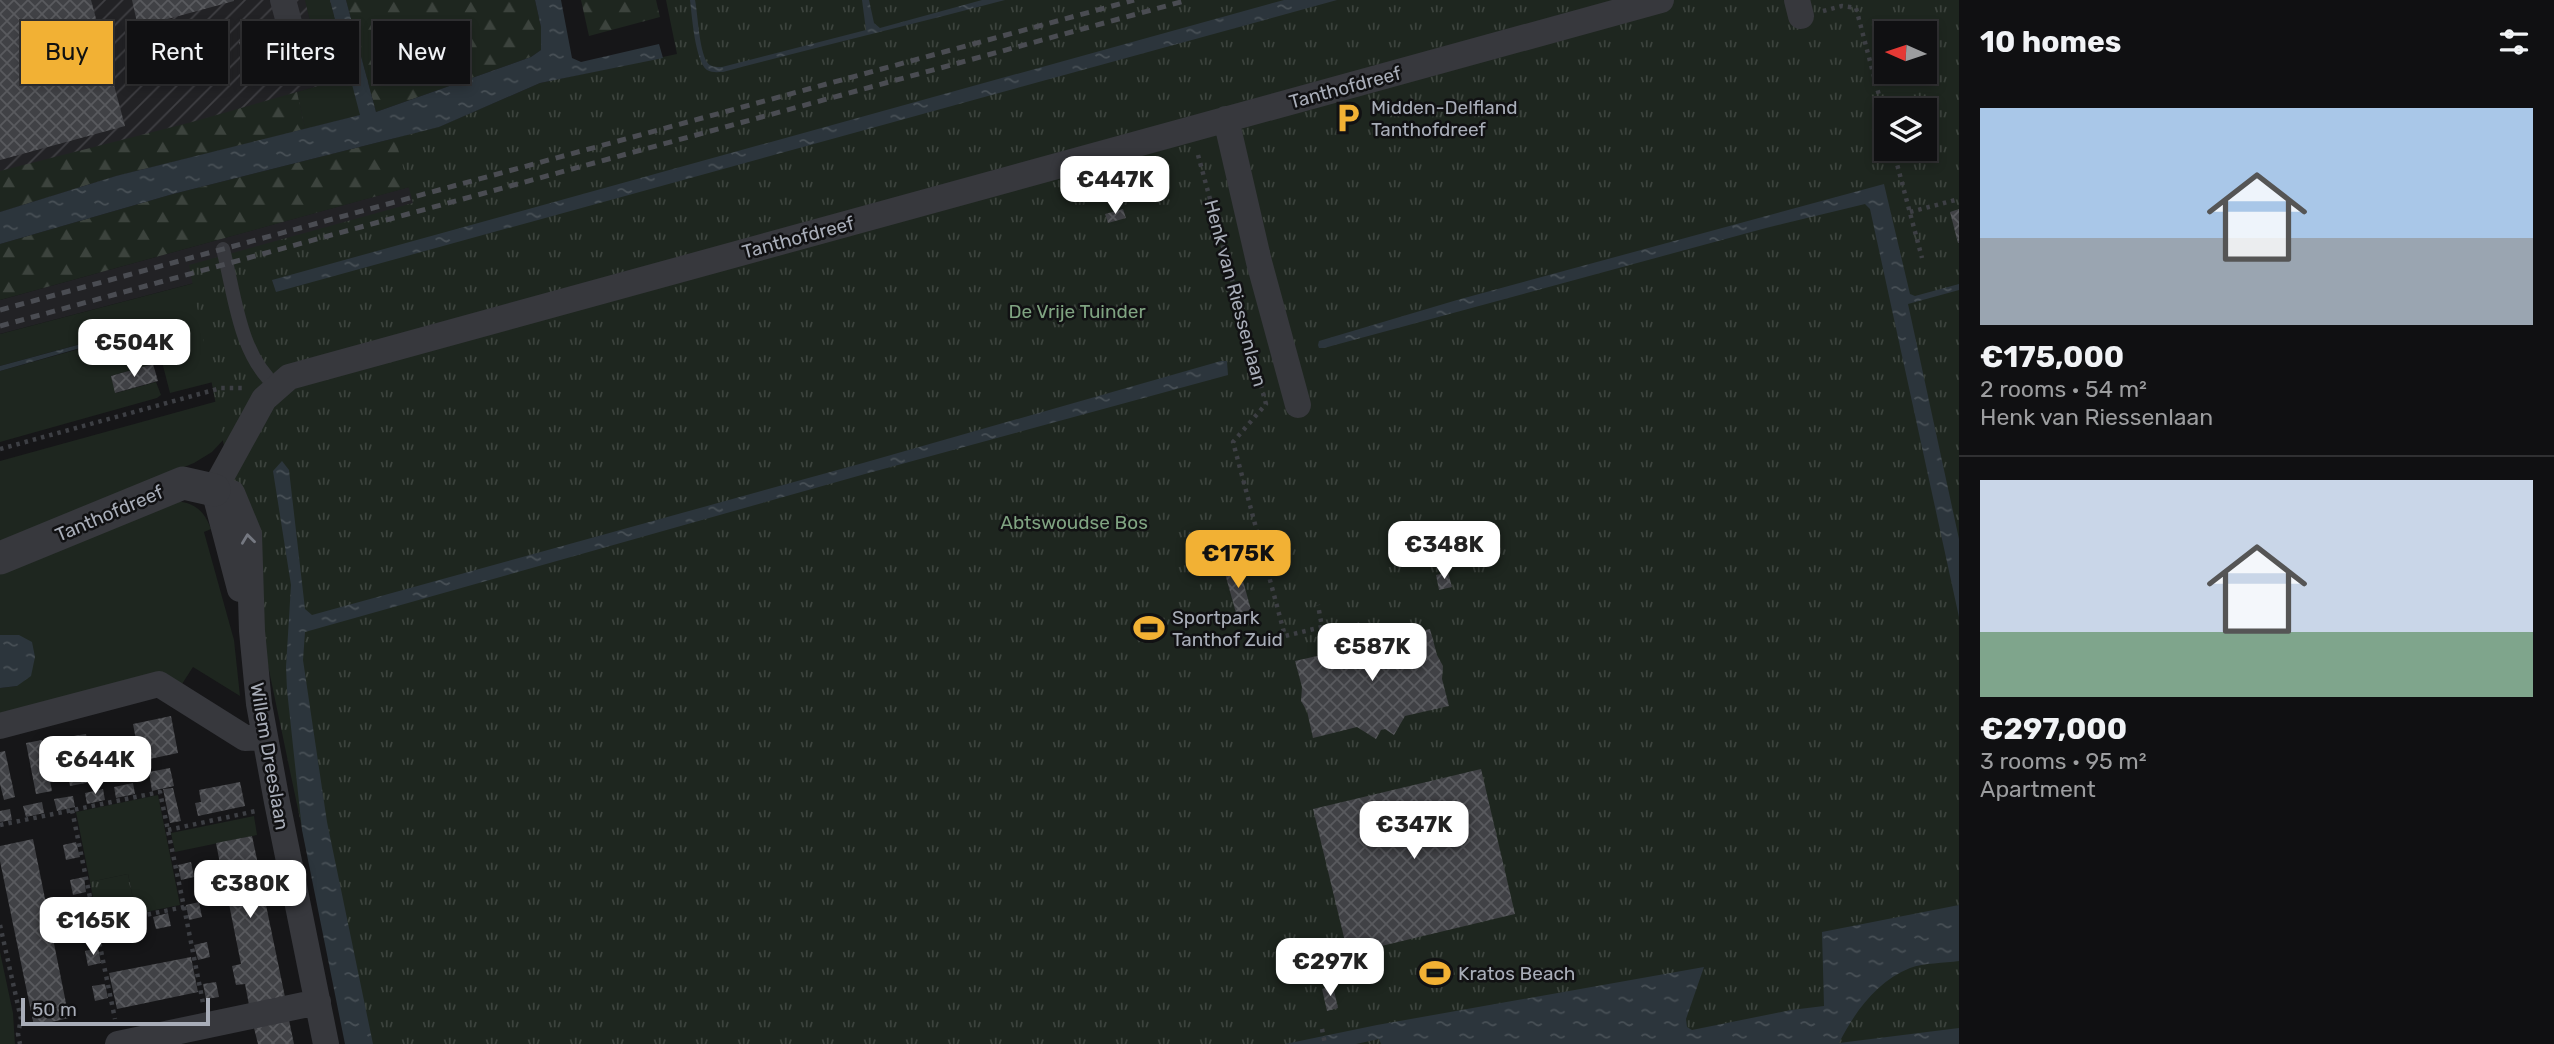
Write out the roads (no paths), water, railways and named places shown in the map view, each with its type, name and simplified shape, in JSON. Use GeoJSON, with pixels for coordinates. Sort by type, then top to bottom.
{"type":"FeatureCollection","features":[{"type":"Feature","properties":{"kind":"street"},"geometry":{"type":"LineString","coordinates":[[283,0],[289,21]]}},
{"type":"Feature","properties":{"kind":"street","name":"Tanthofdreef"},"geometry":{"type":"LineString","coordinates":[[271,393],[289,377],[1661,0]]}},
{"type":"Feature","properties":{"kind":"street","name":"Henk van Riessenlaan"},"geometry":{"type":"LineString","coordinates":[[1226,119],[1259,262],[1298,405]]}},
{"type":"Feature","properties":{"kind":"street"},"geometry":{"type":"LineString","coordinates":[[214,490],[271,393]]}},
{"type":"Feature","properties":{"kind":"street","name":"Tanthofdreef"},"geometry":{"type":"LineString","coordinates":[[0,558],[183,482],[214,490]]}},
{"type":"Feature","properties":{"kind":"street","name":"Willem Dreeslaan"},"geometry":{"type":"LineString","coordinates":[[214,490],[232,493],[248,534],[252,631],[265,737],[326,1044]]}},
{"type":"Feature","properties":{"kind":"street"},"geometry":{"type":"LineString","coordinates":[[0,726],[159,684],[245,738],[265,737]]}},
{"type":"Feature","properties":{"kind":"street"},"geometry":{"type":"LineString","coordinates":[[119,1044],[318,1002]]}},
{"type":"Feature","properties":{"kind":"lane"},"geometry":{"type":"LineString","coordinates":[[223,249],[253,358],[271,393]]}},
{"type":"Feature","properties":{"kind":"water"},"geometry":{"type":"Polygon","coordinates":[[[330,0],[346,0],[352,21],[335,21],[330,0]]]}},
{"type":"Feature","properties":{"kind":"water"},"geometry":{"type":"Polygon","coordinates":[[[535,0],[561,0],[572,58],[581,62],[659,44],[663,58],[540,83],[439,127],[173,194],[0,244],[0,212],[116,176],[360,115],[352,84],[359,84],[359,49],[376,112],[455,84],[470,84],[470,79],[531,57],[541,50],[541,27],[535,0]]]}},
{"type":"Feature","properties":{"kind":"water"},"geometry":{"type":"Polygon","coordinates":[[[690,0],[695,0],[704,57],[710,65],[722,67],[866,30],[862,0],[869,0],[874,23],[880,28],[982,0],[1005,0],[723,72],[711,72],[700,58],[690,0]]]}},
{"type":"Feature","properties":{"kind":"water"},"geometry":{"type":"Polygon","coordinates":[[[1284,0],[1337,0],[276,292],[272,280],[1284,0]]]}},
{"type":"Feature","properties":{"kind":"water"},"geometry":{"type":"Polygon","coordinates":[[[1884,184],[1910,294],[1915,296],[1959,284],[1959,290],[1908,304],[1959,539],[1959,617],[1870,209],[1865,204],[1766,228],[1324,348],[1319,348],[1318,345],[1319,341],[1457,300],[1884,184]]]}},
{"type":"Feature","properties":{"kind":"water"},"geometry":{"type":"Polygon","coordinates":[[[129,331],[129,334],[0,371],[0,366],[129,331]]]}},
{"type":"Feature","properties":{"kind":"water"},"geometry":{"type":"Polygon","coordinates":[[[1227,361],[1228,375],[305,632],[303,660],[327,822],[373,1044],[345,1044],[302,830],[287,690],[291,585],[273,471],[282,461],[289,470],[305,609],[312,615],[1227,361]]]}},
{"type":"Feature","properties":{"kind":"water"},"geometry":{"type":"Polygon","coordinates":[[[0,635],[19,635],[32,642],[35,657],[31,676],[17,686],[0,688],[0,635]]]}},
{"type":"Feature","properties":{"kind":"water"},"geometry":{"type":"Polygon","coordinates":[[[1959,905],[1959,961],[1916,966],[1887,981],[1859,1010],[1839,1043],[1959,1028],[1959,1044],[1381,1044],[1379,1039],[1356,1044],[1285,1044],[1704,967],[1686,1019],[1687,1027],[1692,1030],[1824,1006],[1822,932],[1959,905]]]}},
{"type":"Feature","properties":{"kind":"railway"},"geometry":{"type":"LineString","coordinates":[[0,310],[1134,0]]}},
{"type":"Feature","properties":{"kind":"railway"},"geometry":{"type":"LineString","coordinates":[[0,326],[1188,0]]}},
{"type":"Feature","properties":{"kind":"place","name":"Midden-Delfland Tanthofdreef"},"geometry":{"type":"Point","coordinates":[1348,118]}},
{"type":"Feature","properties":{"kind":"place","name":"Sportpark Tanthof Zuid"},"geometry":{"type":"Point","coordinates":[1149,628]}},
{"type":"Feature","properties":{"kind":"place","name":"Kratos Beach"},"geometry":{"type":"Point","coordinates":[1435,973]}},
{"type":"Feature","properties":{"kind":"park label","name":"De Vrije Tuinder"},"geometry":{"type":"Point","coordinates":[1077,311]}},
{"type":"Feature","properties":{"kind":"park label","name":"Abtswoudse Bos"},"geometry":{"type":"Point","coordinates":[1074,522]}}]}
